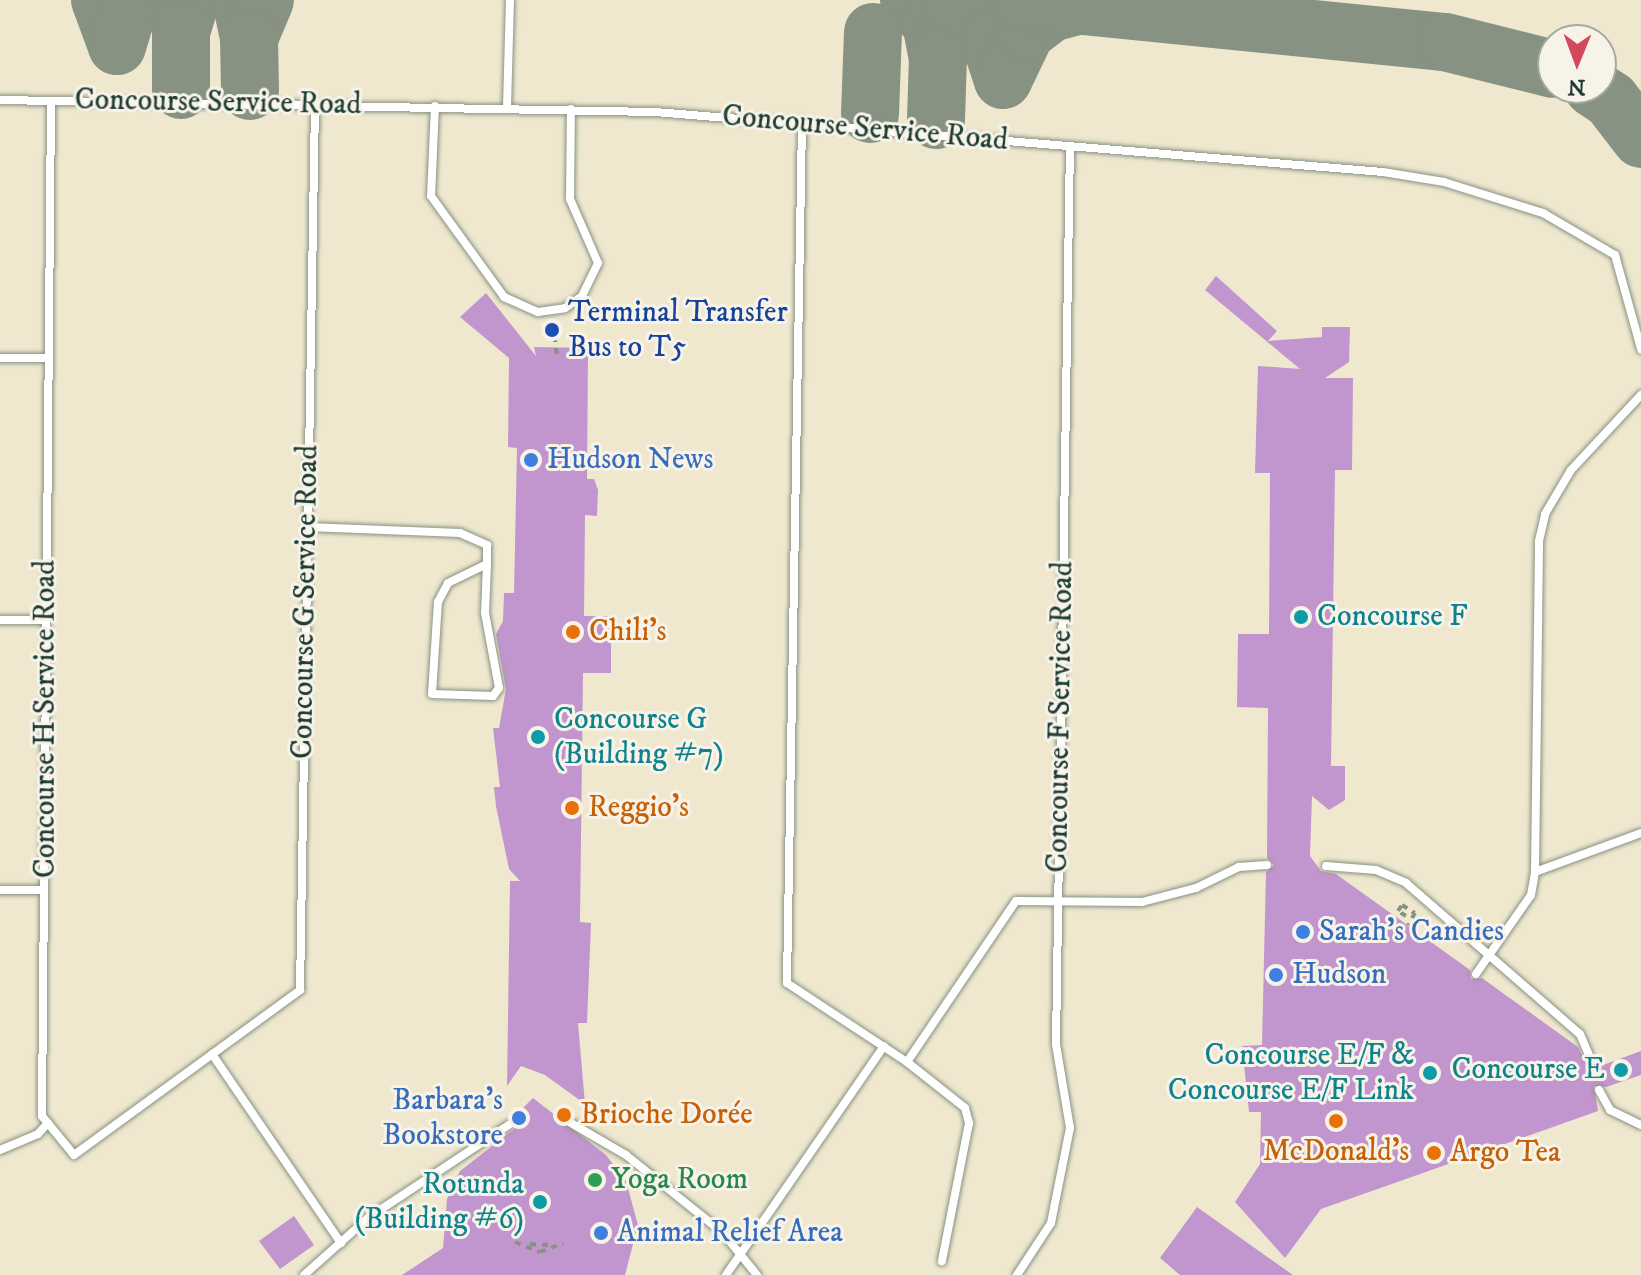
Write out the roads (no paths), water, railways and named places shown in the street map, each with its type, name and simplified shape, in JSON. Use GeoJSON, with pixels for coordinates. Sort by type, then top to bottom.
{"type":"FeatureCollection","features":[{"type":"Feature","properties":{"kind":"lane"},"geometry":{"type":"LineString","coordinates":[[507,107],[510,0]]}},
{"type":"Feature","properties":{"kind":"lane","name":"Concourse Service Road"},"geometry":{"type":"LineString","coordinates":[[0,100],[571,109],[802,122],[1383,172],[1444,182],[1543,213],[1615,255],[1641,349]]}},
{"type":"Feature","properties":{"kind":"lane","name":"Concourse H Service Road"},"geometry":{"type":"LineString","coordinates":[[48,1123],[42,1116],[51,101]]}},
{"type":"Feature","properties":{"kind":"lane","name":"Concourse G Service Road"},"geometry":{"type":"LineString","coordinates":[[212,1054],[300,990],[315,104]]}},
{"type":"Feature","properties":{"kind":"lane"},"geometry":{"type":"LineString","coordinates":[[435,106],[431,196],[504,297],[522,308],[552,311],[582,296],[598,263],[570,199],[571,109]]}},
{"type":"Feature","properties":{"kind":"lane"},"geometry":{"type":"LineString","coordinates":[[802,122],[787,983],[907,1062],[965,1108],[969,1123],[942,1261]]}},
{"type":"Feature","properties":{"kind":"lane","name":"Concourse F Service Road"},"geometry":{"type":"LineString","coordinates":[[1017,1275],[1051,1223],[1070,1128],[1056,1044],[1070,146]]}},
{"type":"Feature","properties":{"kind":"lane"},"geometry":{"type":"LineString","coordinates":[[0,358],[49,358]]}},
{"type":"Feature","properties":{"kind":"lane"},"geometry":{"type":"LineString","coordinates":[[1476,974],[1531,895],[1535,872],[1539,541],[1545,514],[1571,470],[1641,395]]}},
{"type":"Feature","properties":{"kind":"lane"},"geometry":{"type":"LineString","coordinates":[[308,527],[460,533],[482,540],[487,564],[485,613],[499,688],[493,696],[432,694],[438,602],[448,583],[487,564]]}},
{"type":"Feature","properties":{"kind":"lane"},"geometry":{"type":"LineString","coordinates":[[0,620],[46,620]]}},
{"type":"Feature","properties":{"kind":"lane"},"geometry":{"type":"LineString","coordinates":[[1535,872],[1641,833]]}},
{"type":"Feature","properties":{"kind":"lane"},"geometry":{"type":"LineString","coordinates":[[907,1062],[1016,901],[1142,902],[1196,888],[1239,867],[1267,865]]}},
{"type":"Feature","properties":{"kind":"lane"},"geometry":{"type":"LineString","coordinates":[[1326,866],[1376,870],[1406,883],[1580,1034],[1589,1055]]}},
{"type":"Feature","properties":{"kind":"lane"},"geometry":{"type":"LineString","coordinates":[[0,890],[44,890]]}},
{"type":"Feature","properties":{"kind":"lane"},"geometry":{"type":"LineString","coordinates":[[726,1275],[884,1046]]}},
{"type":"Feature","properties":{"kind":"lane"},"geometry":{"type":"LineString","coordinates":[[0,1150],[38,1134],[48,1123],[74,1155],[212,1054],[341,1243]]}},
{"type":"Feature","properties":{"kind":"lane"},"geometry":{"type":"LineString","coordinates":[[1599,1090],[1610,1110],[1641,1125]]}},
{"type":"Feature","properties":{"kind":"lane"},"geometry":{"type":"LineString","coordinates":[[571,1123],[626,1155],[723,1233],[757,1275]]}},
{"type":"Feature","properties":{"kind":"lane"},"geometry":{"type":"LineString","coordinates":[[304,1275],[418,1181],[510,1124]]}},
{"type":"Feature","properties":{"kind":"place","name":"Terminal Transfer Bus to T5"},"geometry":{"type":"Point","coordinates":[552,330]}},
{"type":"Feature","properties":{"kind":"place","name":"Hudson News"},"geometry":{"type":"Point","coordinates":[531,460]}},
{"type":"Feature","properties":{"kind":"place","name":"Concourse F"},"geometry":{"type":"Point","coordinates":[1301,617]}},
{"type":"Feature","properties":{"kind":"place","name":"Chili's"},"geometry":{"type":"Point","coordinates":[573,632]}},
{"type":"Feature","properties":{"kind":"place","name":"Concourse G (Building #7)"},"geometry":{"type":"Point","coordinates":[538,737]}},
{"type":"Feature","properties":{"kind":"place","name":"Reggio’s"},"geometry":{"type":"Point","coordinates":[572,808]}},
{"type":"Feature","properties":{"kind":"place","name":"Sarah’s Candies"},"geometry":{"type":"Point","coordinates":[1303,932]}},
{"type":"Feature","properties":{"kind":"place","name":"Hudson"},"geometry":{"type":"Point","coordinates":[1276,975]}},
{"type":"Feature","properties":{"kind":"place","name":"Concourse E"},"geometry":{"type":"Point","coordinates":[1621,1070]}},
{"type":"Feature","properties":{"kind":"place","name":"Concourse E/F & Concourse E/F Link"},"geometry":{"type":"Point","coordinates":[1430,1073]}},
{"type":"Feature","properties":{"kind":"place","name":"Brioche Dorée"},"geometry":{"type":"Point","coordinates":[564,1115]}},
{"type":"Feature","properties":{"kind":"place","name":"Barbara's Bookstore"},"geometry":{"type":"Point","coordinates":[519,1118]}},
{"type":"Feature","properties":{"kind":"place","name":"McDonald's"},"geometry":{"type":"Point","coordinates":[1336,1121]}},
{"type":"Feature","properties":{"kind":"place","name":"Argo Tea"},"geometry":{"type":"Point","coordinates":[1434,1153]}},
{"type":"Feature","properties":{"kind":"place","name":"Yoga Room"},"geometry":{"type":"Point","coordinates":[595,1180]}},
{"type":"Feature","properties":{"kind":"place","name":"Rotunda (Building #6)"},"geometry":{"type":"Point","coordinates":[540,1202]}},
{"type":"Feature","properties":{"kind":"place","name":"Animal Relief Area"},"geometry":{"type":"Point","coordinates":[601,1233]}}]}
